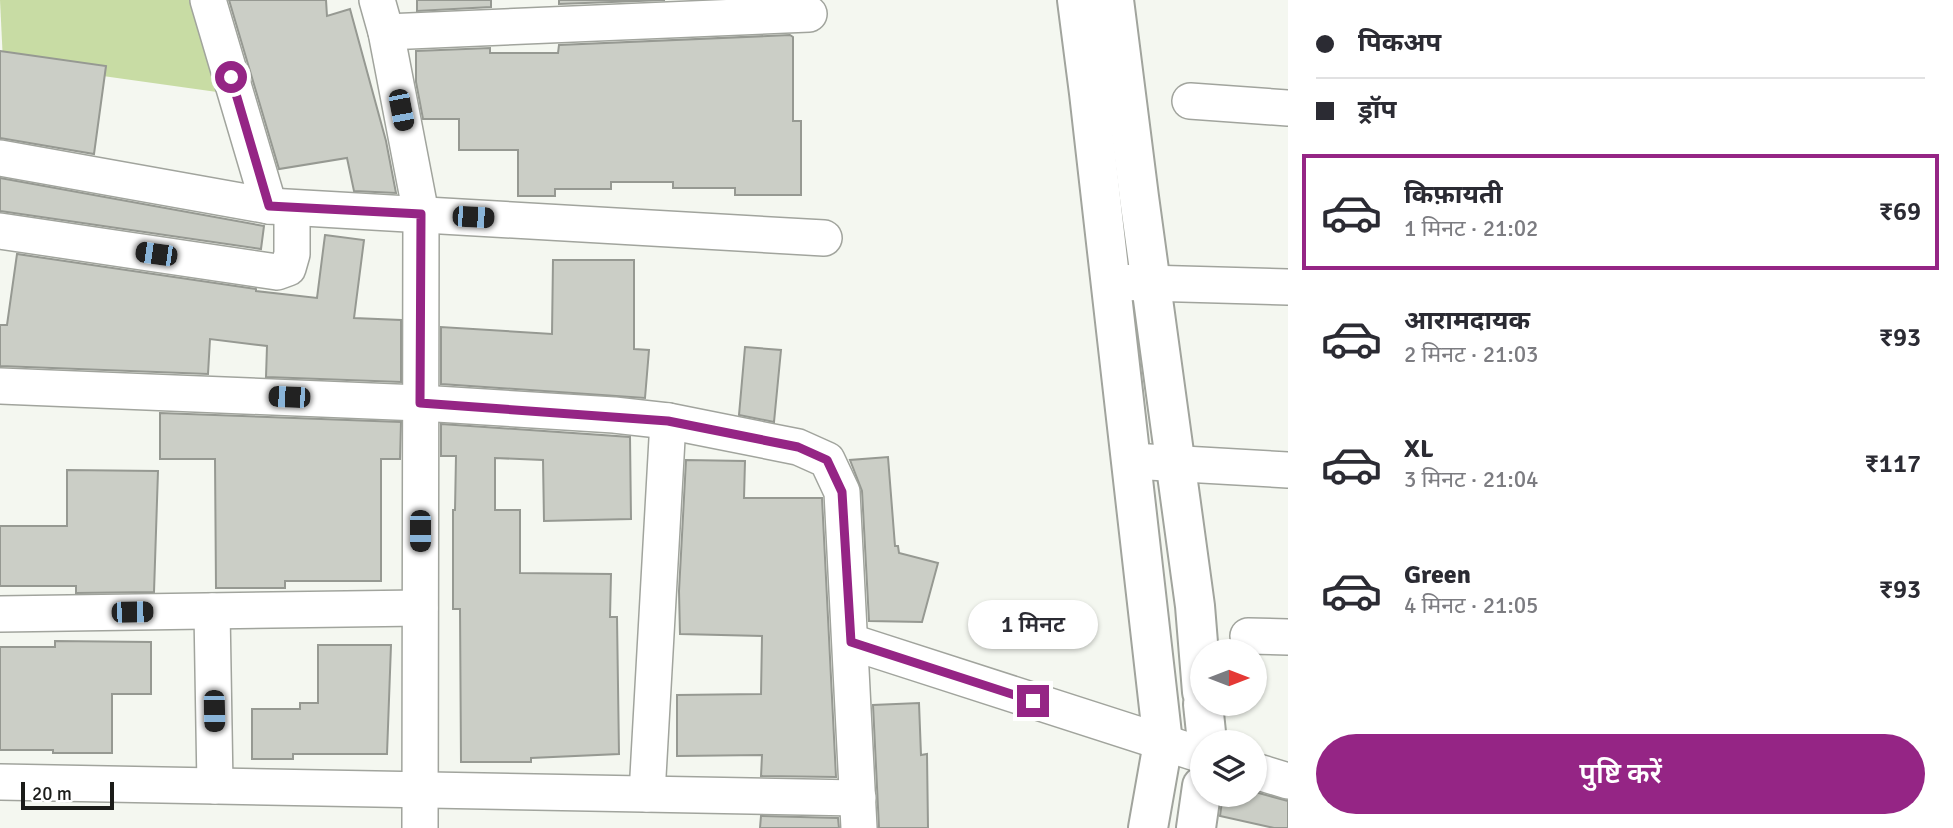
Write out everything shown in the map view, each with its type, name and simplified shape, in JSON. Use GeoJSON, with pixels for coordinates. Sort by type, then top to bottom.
{"type":"FeatureCollection","features":[{"type":"Feature","properties":{"kind":"main road"},"geometry":{"type":"LineString","coordinates":[[1077,0],[1163,743],[1148,828]]}},
{"type":"Feature","properties":{"kind":"main road"},"geometry":{"type":"LineString","coordinates":[[1114,0],[1198,639]]}},
{"type":"Feature","properties":{"kind":"main road"},"geometry":{"type":"LineString","coordinates":[[1196,828],[1199,807]]}},
{"type":"Feature","properties":{"kind":"street"},"geometry":{"type":"LineString","coordinates":[[0,231],[277,272],[288,268],[292,254],[281,207],[208,0]]}},
{"type":"Feature","properties":{"kind":"street"},"geometry":{"type":"LineString","coordinates":[[420,828],[421,214],[382,16],[809,14]]}},
{"type":"Feature","properties":{"kind":"street"},"geometry":{"type":"LineString","coordinates":[[1190,102],[1288,108]]}},
{"type":"Feature","properties":{"kind":"street"},"geometry":{"type":"LineString","coordinates":[[0,158],[281,207],[824,238]]}},
{"type":"Feature","properties":{"kind":"street"},"geometry":{"type":"LineString","coordinates":[[1110,282],[1288,287]]}},
{"type":"Feature","properties":{"kind":"street"},"geometry":{"type":"LineString","coordinates":[[0,386],[420,403],[668,421],[798,447],[827,460],[842,492],[858,813],[647,794],[0,782]]}},
{"type":"Feature","properties":{"kind":"street"},"geometry":{"type":"LineString","coordinates":[[647,794],[668,421]]}},
{"type":"Feature","properties":{"kind":"street"},"geometry":{"type":"LineString","coordinates":[[1131,461],[1288,470]]}},
{"type":"Feature","properties":{"kind":"street"},"geometry":{"type":"LineString","coordinates":[[0,614],[420,608]]}},
{"type":"Feature","properties":{"kind":"street"},"geometry":{"type":"LineString","coordinates":[[212,611],[215,786]]}},
{"type":"Feature","properties":{"kind":"street"},"geometry":{"type":"LineString","coordinates":[[1248,636],[1288,637]]}},
{"type":"Feature","properties":{"kind":"street"},"geometry":{"type":"LineString","coordinates":[[851,642],[1190,751]]}},
{"type":"Feature","properties":{"kind":"street"},"geometry":{"type":"LineString","coordinates":[[1267,775],[1288,781]]}},
{"type":"Feature","properties":{"kind":"green space"},"geometry":{"type":"Polygon","coordinates":[[[0,0],[191,0],[217,92],[3,62],[0,0]]]}},
{"type":"Feature","properties":{"kind":"building"},"geometry":{"type":"Polygon","coordinates":[[[229,0],[326,0],[327,16],[350,9],[386,141],[396,193],[354,191],[347,158],[279,169],[229,0]]]}},
{"type":"Feature","properties":{"kind":"building"},"geometry":{"type":"Polygon","coordinates":[[[417,0],[491,0],[491,7],[417,11],[417,0]]]}},
{"type":"Feature","properties":{"kind":"building"},"geometry":{"type":"Polygon","coordinates":[[[559,0],[665,0],[559,4],[559,0]]]}},
{"type":"Feature","properties":{"kind":"building"},"geometry":{"type":"Polygon","coordinates":[[[790,35],[793,37],[793,121],[801,121],[801,195],[735,195],[735,188],[673,188],[673,182],[611,182],[611,189],[555,189],[555,196],[518,196],[518,150],[459,150],[459,119],[423,119],[416,82],[416,51],[490,48],[490,53],[558,53],[559,45],[790,35]]]}},
{"type":"Feature","properties":{"kind":"building"},"geometry":{"type":"Polygon","coordinates":[[[0,51],[106,66],[94,154],[0,138],[0,51]]]}},
{"type":"Feature","properties":{"kind":"building"},"geometry":{"type":"Polygon","coordinates":[[[0,178],[264,226],[261,249],[0,211],[0,178]]]}},
{"type":"Feature","properties":{"kind":"building"},"geometry":{"type":"Polygon","coordinates":[[[325,235],[364,240],[354,318],[401,320],[401,382],[266,377],[267,346],[210,339],[208,374],[0,366],[0,325],[7,325],[17,254],[317,298],[325,235]]]}},
{"type":"Feature","properties":{"kind":"building"},"geometry":{"type":"Polygon","coordinates":[[[553,260],[634,260],[634,349],[649,350],[645,398],[441,384],[441,327],[552,334],[553,260]]]}},
{"type":"Feature","properties":{"kind":"building"},"geometry":{"type":"Polygon","coordinates":[[[745,347],[781,350],[774,422],[739,415],[745,347]]]}},
{"type":"Feature","properties":{"kind":"building"},"geometry":{"type":"Polygon","coordinates":[[[160,413],[401,422],[400,459],[381,459],[381,581],[285,581],[285,588],[216,588],[215,459],[160,459],[160,413]]]}},
{"type":"Feature","properties":{"kind":"building"},"geometry":{"type":"Polygon","coordinates":[[[441,424],[630,437],[631,519],[544,521],[543,460],[495,458],[495,510],[520,510],[520,573],[611,574],[610,617],[617,617],[619,754],[531,758],[531,762],[461,762],[460,609],[453,609],[456,456],[441,456],[441,424]]]}},
{"type":"Feature","properties":{"kind":"building"},"geometry":{"type":"Polygon","coordinates":[[[888,457],[895,546],[898,546],[899,553],[938,563],[922,622],[869,621],[862,491],[850,460],[888,457]]]}},
{"type":"Feature","properties":{"kind":"building"},"geometry":{"type":"Polygon","coordinates":[[[686,460],[745,461],[744,498],[822,498],[836,777],[761,776],[762,755],[677,756],[677,695],[761,694],[762,636],[680,634],[679,591],[686,460]]]}},
{"type":"Feature","properties":{"kind":"building"},"geometry":{"type":"Polygon","coordinates":[[[67,470],[158,471],[154,592],[76,593],[76,586],[0,586],[0,526],[67,526],[67,470]]]}},
{"type":"Feature","properties":{"kind":"building"},"geometry":{"type":"Polygon","coordinates":[[[55,641],[151,642],[151,694],[112,694],[112,753],[0,750],[0,647],[55,647],[55,641]]]}},
{"type":"Feature","properties":{"kind":"building"},"geometry":{"type":"Polygon","coordinates":[[[318,645],[391,645],[387,754],[293,754],[293,759],[252,759],[252,709],[300,709],[300,703],[318,703],[318,645]]]}},
{"type":"Feature","properties":{"kind":"building"},"geometry":{"type":"Polygon","coordinates":[[[919,703],[921,755],[927,754],[928,828],[879,828],[873,705],[919,703]]]}},
{"type":"Feature","properties":{"kind":"building"},"geometry":{"type":"Polygon","coordinates":[[[1267,795],[1288,801],[1288,828],[1274,828],[1220,816],[1221,807],[1267,807],[1267,795]]]}},
{"type":"Feature","properties":{"kind":"building"},"geometry":{"type":"Polygon","coordinates":[[[761,816],[838,818],[839,828],[760,828],[761,816]]]}},
{"type":"Feature","properties":{"kind":"route"},"geometry":{"type":"LineString","coordinates":[[231,77],[269,206],[421,214],[420,403],[668,421],[798,447],[827,460],[835,472],[842,492],[851,642],[1033,701]]}}]}
